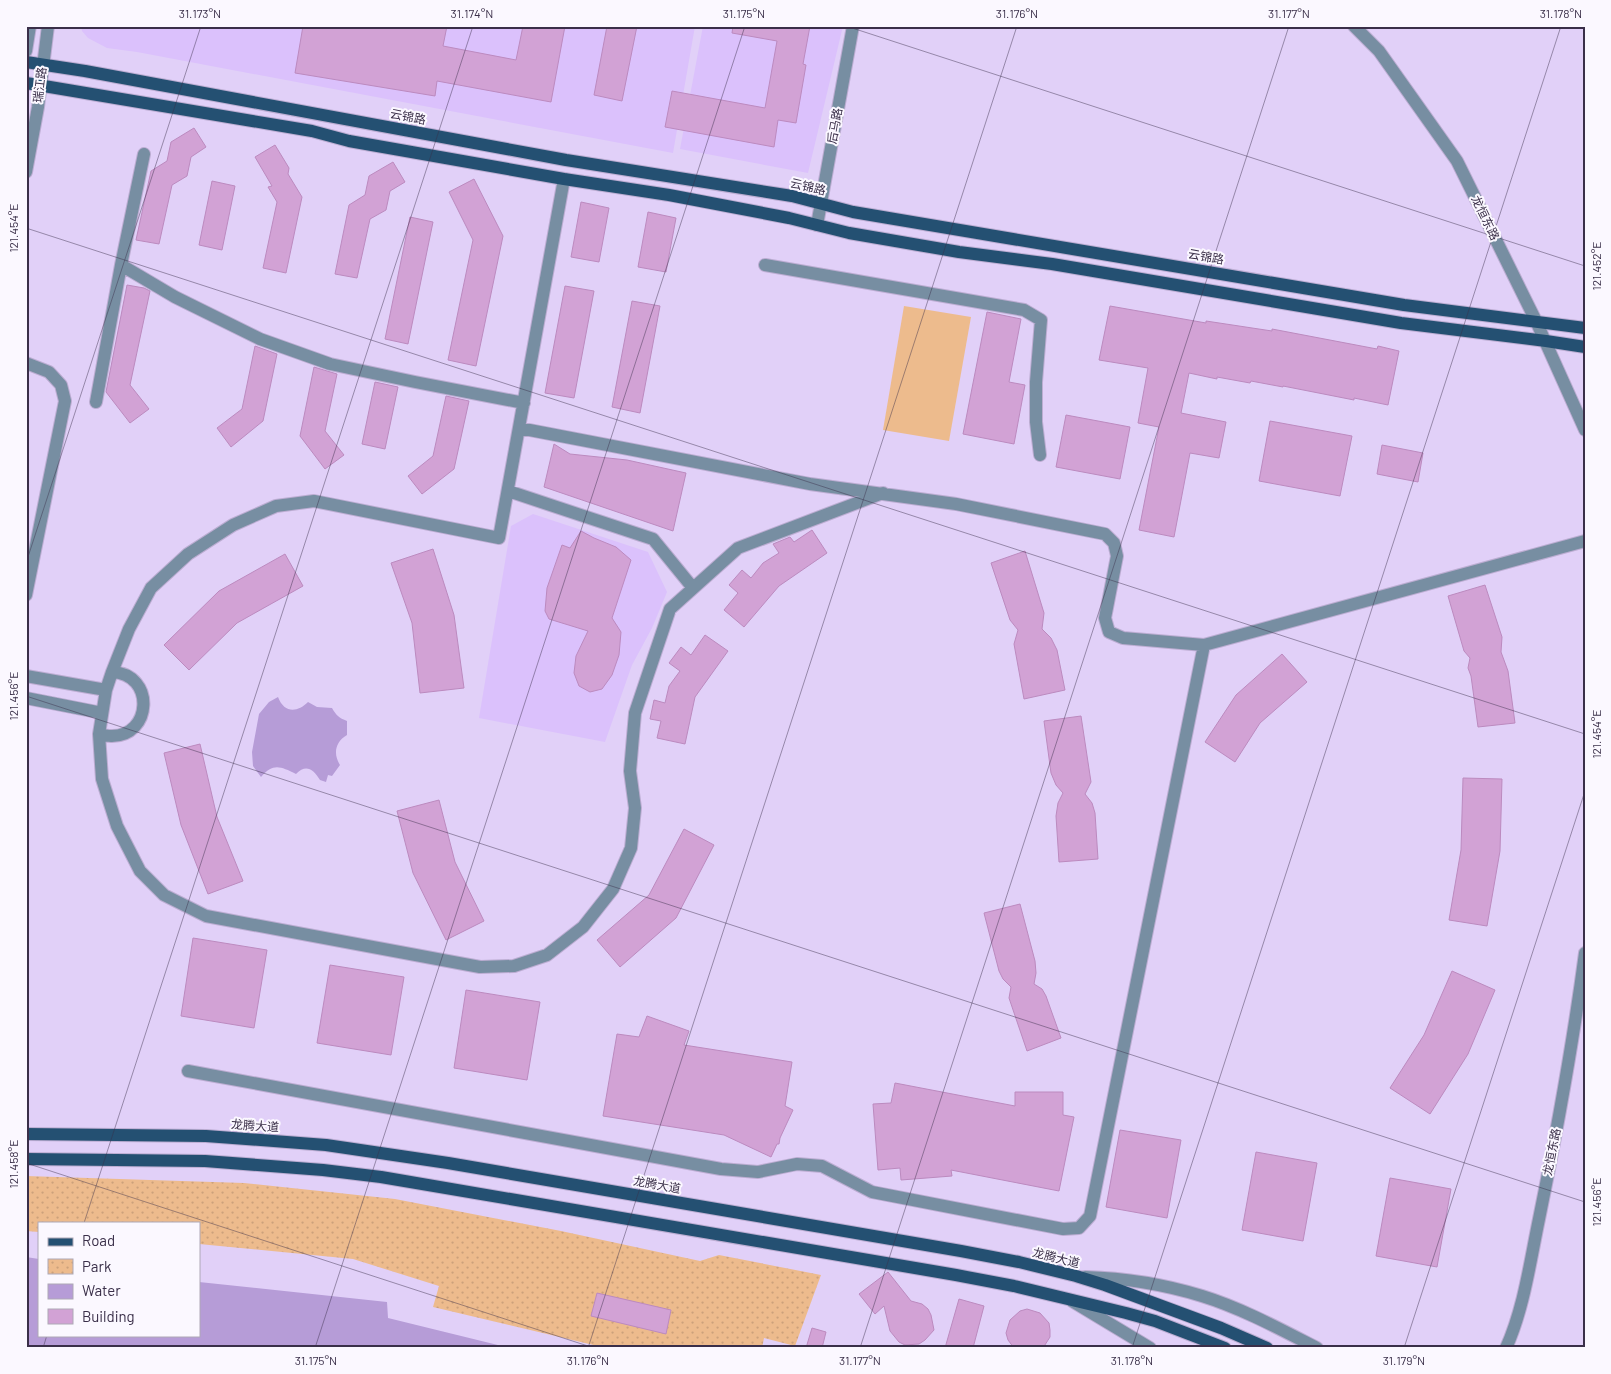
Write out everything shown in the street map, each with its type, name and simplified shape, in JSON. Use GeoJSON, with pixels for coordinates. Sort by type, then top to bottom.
{"type":"FeatureCollection","features":[{"type":"Feature","properties":{"kind":"main road","name":"云锦路"},"geometry":{"type":"LineString","coordinates":[[26,62],[85,71],[566,160],[792,196],[853,212],[1404,305],[1585,328]]}},
{"type":"Feature","properties":{"kind":"main road"},"geometry":{"type":"LineString","coordinates":[[26,83],[312,131],[349,141],[669,196],[789,218],[849,233],[959,252],[1052,264],[1401,323],[1585,347]]}},
{"type":"Feature","properties":{"kind":"main road","name":"龙腾大道"},"geometry":{"type":"LineString","coordinates":[[26,1134],[206,1136],[326,1145],[384,1153],[961,1251],[1019,1262],[1105,1285],[1221,1328],[1267,1348]]}},
{"type":"Feature","properties":{"kind":"main road"},"geometry":{"type":"LineString","coordinates":[[26,1158],[205,1161],[314,1169],[381,1177],[1014,1286],[1155,1321],[1220,1346]]}},
{"type":"Feature","properties":{"kind":"street","name":"瑞江路"},"geometry":{"type":"LineString","coordinates":[[26,51],[30,26]]}},
{"type":"Feature","properties":{"kind":"street","name":"瑞江路"},"geometry":{"type":"LineString","coordinates":[[26,172],[36,123],[48,26]]}},
{"type":"Feature","properties":{"kind":"street","name":"后马路"},"geometry":{"type":"LineString","coordinates":[[817,225],[853,26]]}},
{"type":"Feature","properties":{"kind":"street","name":"龙恒东路"},"geometry":{"type":"LineString","coordinates":[[1354,26],[1380,51],[1457,161],[1546,341],[1585,430]]}},
{"type":"Feature","properties":{"kind":"street"},"geometry":{"type":"LineString","coordinates":[[96,402],[144,154]]}},
{"type":"Feature","properties":{"kind":"street"},"geometry":{"type":"LineString","coordinates":[[564,179],[499,538],[314,501],[276,506],[233,525],[188,554],[151,588],[130,629],[112,672],[106,690],[100,734],[102,779],[117,826],[140,871],[164,895],[206,916],[480,967],[514,966],[547,955],[583,927],[613,889],[631,848],[634,808],[630,771],[635,713],[670,609],[738,548],[883,493]]}},
{"type":"Feature","properties":{"kind":"street"},"geometry":{"type":"LineString","coordinates":[[121,265],[175,296],[260,339],[330,364],[524,403]]}},
{"type":"Feature","properties":{"kind":"street"},"geometry":{"type":"LineString","coordinates":[[765,265],[1024,310],[1041,320],[1036,382],[1036,422],[1040,455]]}},
{"type":"Feature","properties":{"kind":"street"},"geometry":{"type":"LineString","coordinates":[[26,363],[49,372],[61,385],[65,401],[26,595]]}},
{"type":"Feature","properties":{"kind":"street"},"geometry":{"type":"LineString","coordinates":[[519,428],[810,484],[956,504],[1105,534],[1114,543],[1117,556],[1105,618],[1109,632],[1123,638],[1204,645],[1585,541]]}},
{"type":"Feature","properties":{"kind":"street"},"geometry":{"type":"LineString","coordinates":[[508,490],[653,539],[693,588]]}},
{"type":"Feature","properties":{"kind":"street"},"geometry":{"type":"LineString","coordinates":[[188,1071],[721,1169],[758,1172],[797,1164],[822,1166],[872,1192],[1063,1229],[1079,1228],[1090,1216],[1204,645]]}},
{"type":"Feature","properties":{"kind":"street"},"geometry":{"type":"LineString","coordinates":[[100,734],[111,736],[126,732],[138,722],[143,713],[144,702],[142,692],[137,683],[129,676],[119,672],[112,672]]}},
{"type":"Feature","properties":{"kind":"street"},"geometry":{"type":"LineString","coordinates":[[26,676],[106,690]]}},
{"type":"Feature","properties":{"kind":"street"},"geometry":{"type":"LineString","coordinates":[[26,698],[102,713]]}},
{"type":"Feature","properties":{"kind":"street","name":"龙恒东路"},"geometry":{"type":"LineString","coordinates":[[1506,1348],[1519,1313],[1552,1153],[1566,1082],[1585,953]]}},
{"type":"Feature","properties":{"kind":"street"},"geometry":{"type":"LineString","coordinates":[[1076,1276],[1137,1281],[1203,1296],[1286,1332],[1317,1348]]}},
{"type":"Feature","properties":{"kind":"street"},"geometry":{"type":"LineString","coordinates":[[1070,1300],[1150,1348]]}},
{"type":"Feature","properties":{"kind":"shaded area"},"geometry":{"type":"Polygon","coordinates":[[[81,26],[695,26],[673,153],[137,52],[107,48],[88,38],[82,31],[81,26]]]}},
{"type":"Feature","properties":{"kind":"shaded area"},"geometry":{"type":"Polygon","coordinates":[[[703,26],[843,26],[808,173],[680,149],[703,26]]]}},
{"type":"Feature","properties":{"kind":"shaded area"},"geometry":{"type":"Polygon","coordinates":[[[533,514],[648,552],[667,592],[652,628],[632,665],[605,742],[479,718],[511,526],[533,514]]]}},
{"type":"Feature","properties":{"kind":"green space"},"geometry":{"type":"Polygon","coordinates":[[[904,306],[971,317],[949,441],[883,430],[904,306]]]}},
{"type":"Feature","properties":{"kind":"green space"},"geometry":{"type":"Polygon","coordinates":[[[26,1176],[244,1183],[395,1199],[561,1231],[700,1261],[719,1255],[821,1275],[795,1346],[764,1338],[762,1348],[606,1348],[433,1307],[439,1286],[353,1259],[200,1244],[200,1222],[38,1222],[38,1232],[26,1231],[26,1176]]]}},
{"type":"Feature","properties":{"kind":"water"},"geometry":{"type":"Polygon","coordinates":[[[278,697],[287,709],[300,708],[308,702],[317,707],[332,708],[338,716],[347,721],[347,735],[340,741],[336,749],[336,757],[340,765],[332,776],[328,775],[326,782],[320,780],[309,769],[303,769],[296,774],[277,767],[269,769],[261,777],[253,766],[252,752],[259,714],[269,702],[278,697]]]}},
{"type":"Feature","properties":{"kind":"water"},"geometry":{"type":"Polygon","coordinates":[[[26,1257],[38,1259],[38,1336],[200,1336],[200,1282],[387,1302],[388,1318],[510,1348],[26,1348],[26,1257]]]}},
{"type":"Feature","properties":{"kind":"building"},"geometry":{"type":"Polygon","coordinates":[[[303,26],[447,26],[443,46],[516,60],[523,26],[565,26],[551,102],[437,81],[435,96],[295,73],[303,26]]]}},
{"type":"Feature","properties":{"kind":"building"},"geometry":{"type":"Polygon","coordinates":[[[607,26],[637,26],[622,101],[594,95],[607,26]]]}},
{"type":"Feature","properties":{"kind":"building"},"geometry":{"type":"Polygon","coordinates":[[[733,26],[810,26],[803,64],[806,65],[796,123],[778,120],[774,147],[665,127],[672,91],[765,108],[777,41],[732,33],[733,26]]]}},
{"type":"Feature","properties":{"kind":"building"},"geometry":{"type":"Polygon","coordinates":[[[194,128],[206,147],[191,157],[187,176],[172,185],[159,244],[136,240],[151,171],[167,161],[171,142],[194,128]]]}},
{"type":"Feature","properties":{"kind":"building"},"geometry":{"type":"Polygon","coordinates":[[[275,145],[289,168],[288,174],[302,197],[286,273],[263,268],[277,202],[268,187],[272,186],[255,157],[275,145]]]}},
{"type":"Feature","properties":{"kind":"building"},"geometry":{"type":"Polygon","coordinates":[[[393,162],[405,182],[390,191],[386,210],[370,219],[357,278],[335,274],[349,205],[365,195],[369,176],[393,162]]]}},
{"type":"Feature","properties":{"kind":"building"},"geometry":{"type":"Polygon","coordinates":[[[474,179],[503,236],[476,366],[448,360],[473,240],[449,192],[474,179]]]}},
{"type":"Feature","properties":{"kind":"building"},"geometry":{"type":"Polygon","coordinates":[[[212,181],[235,186],[222,250],[199,245],[212,181]]]}},
{"type":"Feature","properties":{"kind":"building"},"geometry":{"type":"Polygon","coordinates":[[[581,202],[609,208],[599,262],[571,257],[581,202]]]}},
{"type":"Feature","properties":{"kind":"building"},"geometry":{"type":"Polygon","coordinates":[[[648,212],[676,218],[666,272],[638,267],[648,212]]]}},
{"type":"Feature","properties":{"kind":"building"},"geometry":{"type":"Polygon","coordinates":[[[410,217],[433,222],[408,344],[385,339],[410,217]]]}},
{"type":"Feature","properties":{"kind":"building"},"geometry":{"type":"Polygon","coordinates":[[[127,285],[150,291],[130,385],[149,409],[130,423],[106,392],[127,285]]]}},
{"type":"Feature","properties":{"kind":"building"},"geometry":{"type":"Polygon","coordinates":[[[565,286],[594,291],[574,398],[545,393],[565,286]]]}},
{"type":"Feature","properties":{"kind":"building"},"geometry":{"type":"Polygon","coordinates":[[[632,301],[660,306],[640,413],[612,407],[632,301]]]}},
{"type":"Feature","properties":{"kind":"building"},"geometry":{"type":"Polygon","coordinates":[[[1110,306],[1206,323],[1206,321],[1272,331],[1272,329],[1377,349],[1378,346],[1399,351],[1388,405],[1283,386],[1217,377],[1217,379],[1189,373],[1181,413],[1226,422],[1219,458],[1190,453],[1174,537],[1139,530],[1159,427],[1138,423],[1148,368],[1099,360],[1110,306]]]}},
{"type":"Feature","properties":{"kind":"building"},"geometry":{"type":"Polygon","coordinates":[[[987,312],[1021,319],[1009,382],[1025,385],[1014,444],[963,434],[987,312]]]}},
{"type":"Feature","properties":{"kind":"building"},"geometry":{"type":"Polygon","coordinates":[[[255,346],[277,354],[263,421],[231,447],[217,428],[242,409],[255,346]]]}},
{"type":"Feature","properties":{"kind":"building"},"geometry":{"type":"Polygon","coordinates":[[[314,367],[337,374],[325,431],[344,455],[325,469],[300,436],[314,367]]]}},
{"type":"Feature","properties":{"kind":"building"},"geometry":{"type":"Polygon","coordinates":[[[375,382],[398,387],[385,449],[362,444],[375,382]]]}},
{"type":"Feature","properties":{"kind":"building"},"geometry":{"type":"Polygon","coordinates":[[[446,396],[469,401],[454,469],[422,494],[408,476],[433,456],[446,396]]]}},
{"type":"Feature","properties":{"kind":"building"},"geometry":{"type":"Polygon","coordinates":[[[1066,415],[1130,427],[1120,479],[1056,467],[1066,415]]]}},
{"type":"Feature","properties":{"kind":"building"},"geometry":{"type":"Polygon","coordinates":[[[1270,421],[1352,436],[1340,496],[1259,481],[1270,421]]]}},
{"type":"Feature","properties":{"kind":"building"},"geometry":{"type":"Polygon","coordinates":[[[554,444],[570,454],[627,460],[686,473],[673,531],[544,487],[554,444]]]}},
{"type":"Feature","properties":{"kind":"building"},"geometry":{"type":"Polygon","coordinates":[[[1382,445],[1423,453],[1418,482],[1377,474],[1382,445]]]}},
{"type":"Feature","properties":{"kind":"building"},"geometry":{"type":"Polygon","coordinates":[[[812,530],[827,553],[779,586],[744,627],[724,610],[738,593],[729,585],[742,570],[751,578],[763,563],[779,553],[773,544],[790,537],[794,542],[812,530]]]}},
{"type":"Feature","properties":{"kind":"building"},"geometry":{"type":"Polygon","coordinates":[[[581,531],[616,547],[631,560],[612,618],[621,632],[619,655],[612,675],[602,689],[590,692],[579,686],[574,673],[576,656],[588,631],[549,619],[545,611],[547,588],[562,545],[570,548],[581,531]]]}},
{"type":"Feature","properties":{"kind":"building"},"geometry":{"type":"Polygon","coordinates":[[[433,549],[454,615],[464,688],[420,693],[412,623],[391,563],[433,549]]]}},
{"type":"Feature","properties":{"kind":"building"},"geometry":{"type":"Polygon","coordinates":[[[1025,551],[1044,613],[1042,629],[1051,638],[1057,650],[1065,690],[1024,699],[1014,644],[1018,630],[1010,620],[991,563],[1025,551]]]}},
{"type":"Feature","properties":{"kind":"building"},"geometry":{"type":"Polygon","coordinates":[[[285,554],[303,586],[237,623],[189,670],[164,645],[219,591],[285,554]]]}},
{"type":"Feature","properties":{"kind":"building"},"geometry":{"type":"Polygon","coordinates":[[[1485,585],[1502,637],[1501,652],[1508,671],[1515,723],[1478,727],[1471,676],[1468,668],[1470,658],[1464,651],[1448,596],[1485,585]]]}},
{"type":"Feature","properties":{"kind":"building"},"geometry":{"type":"Polygon","coordinates":[[[705,635],[728,651],[695,697],[685,744],[657,738],[661,721],[650,719],[654,700],[665,703],[669,686],[680,671],[669,663],[681,647],[691,655],[705,635]]]}},
{"type":"Feature","properties":{"kind":"building"},"geometry":{"type":"Polygon","coordinates":[[[1282,654],[1307,682],[1260,723],[1235,762],[1205,742],[1236,695],[1282,654]]]}},
{"type":"Feature","properties":{"kind":"building"},"geometry":{"type":"Polygon","coordinates":[[[1081,716],[1091,782],[1085,794],[1092,803],[1095,813],[1098,859],[1059,862],[1056,816],[1058,803],[1063,793],[1056,785],[1051,773],[1044,721],[1081,716]]]}},
{"type":"Feature","properties":{"kind":"building"},"geometry":{"type":"Polygon","coordinates":[[[200,744],[217,817],[243,881],[208,894],[181,825],[164,753],[200,744]]]}},
{"type":"Feature","properties":{"kind":"building"},"geometry":{"type":"Polygon","coordinates":[[[1463,778],[1502,779],[1500,851],[1487,926],[1449,920],[1461,850],[1463,778]]]}},
{"type":"Feature","properties":{"kind":"building"},"geometry":{"type":"Polygon","coordinates":[[[439,800],[455,862],[484,921],[446,940],[413,873],[397,811],[439,800]]]}},
{"type":"Feature","properties":{"kind":"building"},"geometry":{"type":"Polygon","coordinates":[[[684,829],[714,845],[676,918],[620,967],[597,940],[649,895],[684,829]]]}},
{"type":"Feature","properties":{"kind":"building"},"geometry":{"type":"Polygon","coordinates":[[[1020,904],[1035,961],[1036,973],[1034,984],[1042,989],[1046,996],[1061,1038],[1027,1051],[1009,998],[1011,987],[1003,979],[999,971],[984,913],[1020,904]]]}},
{"type":"Feature","properties":{"kind":"building"},"geometry":{"type":"Polygon","coordinates":[[[193,938],[267,950],[254,1028],[181,1016],[193,938]]]}},
{"type":"Feature","properties":{"kind":"building"},"geometry":{"type":"Polygon","coordinates":[[[330,965],[404,977],[391,1055],[317,1043],[330,965]]]}},
{"type":"Feature","properties":{"kind":"building"},"geometry":{"type":"Polygon","coordinates":[[[1452,971],[1495,990],[1468,1054],[1430,1114],[1390,1088],[1424,1035],[1452,971]]]}},
{"type":"Feature","properties":{"kind":"building"},"geometry":{"type":"Polygon","coordinates":[[[466,990],[540,1002],[527,1080],[454,1068],[466,990]]]}},
{"type":"Feature","properties":{"kind":"building"},"geometry":{"type":"Polygon","coordinates":[[[647,1016],[689,1031],[684,1045],[792,1062],[785,1106],[793,1110],[779,1144],[777,1144],[771,1157],[724,1135],[603,1116],[617,1034],[639,1037],[647,1016]]]}},
{"type":"Feature","properties":{"kind":"building"},"geometry":{"type":"Polygon","coordinates":[[[895,1083],[1015,1106],[1015,1092],[1063,1092],[1063,1115],[1074,1117],[1059,1191],[951,1170],[952,1176],[901,1180],[900,1168],[878,1170],[873,1104],[891,1103],[895,1083]]]}},
{"type":"Feature","properties":{"kind":"building"},"geometry":{"type":"Polygon","coordinates":[[[1120,1130],[1181,1140],[1167,1218],[1106,1207],[1120,1130]]]}},
{"type":"Feature","properties":{"kind":"building"},"geometry":{"type":"Polygon","coordinates":[[[1256,1152],[1317,1163],[1303,1241],[1242,1230],[1256,1152]]]}},
{"type":"Feature","properties":{"kind":"building"},"geometry":{"type":"Polygon","coordinates":[[[1390,1178],[1451,1189],[1437,1267],[1376,1256],[1390,1178]]]}},
{"type":"Feature","properties":{"kind":"building"},"geometry":{"type":"Polygon","coordinates":[[[888,1272],[911,1301],[922,1304],[931,1315],[934,1330],[919,1344],[905,1345],[899,1342],[890,1331],[884,1306],[875,1314],[859,1294],[888,1272]]]}},
{"type":"Feature","properties":{"kind":"building"},"geometry":{"type":"Polygon","coordinates":[[[597,1293],[671,1310],[666,1334],[591,1316],[597,1293]]]}},
{"type":"Feature","properties":{"kind":"building"},"geometry":{"type":"Polygon","coordinates":[[[959,1299],[984,1306],[973,1348],[945,1348],[959,1299]]]}},
{"type":"Feature","properties":{"kind":"building"},"geometry":{"type":"Polygon","coordinates":[[[1027,1309],[1040,1313],[1049,1323],[1050,1337],[1043,1348],[1014,1348],[1008,1340],[1006,1333],[1010,1320],[1020,1311],[1027,1309]]]}},
{"type":"Feature","properties":{"kind":"building"},"geometry":{"type":"Polygon","coordinates":[[[812,1328],[826,1332],[822,1348],[806,1348],[812,1328]]]}}]}
